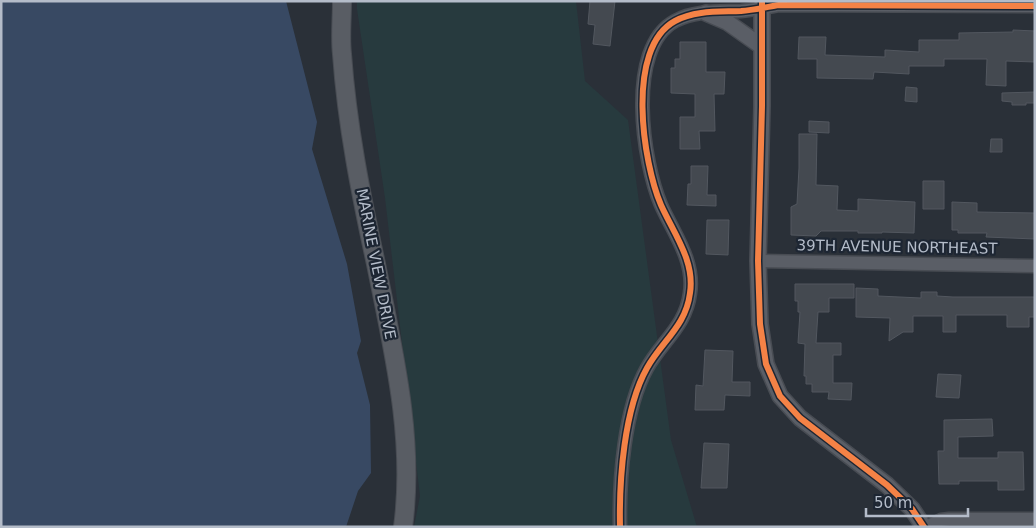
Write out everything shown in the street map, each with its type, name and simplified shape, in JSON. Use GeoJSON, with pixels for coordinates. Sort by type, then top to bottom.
{"type":"FeatureCollection","features":[{"type":"Feature","properties":{"kind":"main road","name":"MARINE VIEW DRIVE"},"geometry":{"type":"LineString","coordinates":[[342,1],[342,52],[347,104],[400,393],[406,476],[403,527]]}},
{"type":"Feature","properties":{"kind":"street"},"geometry":{"type":"LineString","coordinates":[[620,527],[619,492],[626,438],[638,385],[648,366],[684,317],[690,300],[692,281],[686,258],[661,205],[651,178],[646,153],[643,110],[646,64],[654,44],[669,25],[692,15],[762,5],[1035,6]]}},
{"type":"Feature","properties":{"kind":"street"},"geometry":{"type":"LineString","coordinates":[[762,5],[762,106],[758,261],[760,324],[766,364],[780,396],[800,418],[887,485],[912,509],[925,527],[941,520],[949,519],[1035,519]]}},
{"type":"Feature","properties":{"kind":"street"},"geometry":{"type":"LineString","coordinates":[[706,13],[727,22],[762,46]]}},
{"type":"Feature","properties":{"kind":"street","name":"39TH AVENUE NORTHEAST"},"geometry":{"type":"LineString","coordinates":[[758,261],[1035,266]]}},
{"type":"Feature","properties":{"kind":"green space"},"geometry":{"type":"Polygon","coordinates":[[[357,1],[576,1],[585,81],[628,120],[671,440],[697,527],[414,527],[420,496],[385,198],[357,1]]]}},
{"type":"Feature","properties":{"kind":"water"},"geometry":{"type":"Polygon","coordinates":[[[1,1],[286,1],[317,122],[312,149],[347,264],[361,341],[357,353],[370,405],[371,473],[358,491],[346,527],[1,527],[1,1]]]}},
{"type":"Feature","properties":{"kind":"building"},"geometry":{"type":"Polygon","coordinates":[[[590,1],[615,1],[610,46],[593,44],[595,25],[588,24],[590,1]]]}},
{"type":"Feature","properties":{"kind":"building"},"geometry":{"type":"Polygon","coordinates":[[[1013,30],[1035,31],[1035,62],[1006,61],[1006,86],[986,85],[987,59],[944,59],[944,66],[909,66],[909,74],[874,72],[873,79],[817,78],[817,59],[798,59],[799,37],[826,37],[825,55],[885,57],[885,50],[919,52],[919,40],[959,40],[959,33],[1013,32],[1013,30]]]}},
{"type":"Feature","properties":{"kind":"building"},"geometry":{"type":"Polygon","coordinates":[[[680,42],[706,42],[706,72],[725,72],[724,94],[714,94],[715,131],[699,131],[700,149],[680,149],[680,117],[695,117],[695,94],[671,93],[671,68],[675,68],[675,59],[680,59],[680,42]]]}},
{"type":"Feature","properties":{"kind":"building"},"geometry":{"type":"Polygon","coordinates":[[[906,87],[917,88],[917,102],[905,101],[906,87]]]}},
{"type":"Feature","properties":{"kind":"building"},"geometry":{"type":"Polygon","coordinates":[[[1035,92],[1035,103],[1012,105],[1012,102],[1002,101],[1002,93],[1035,92]]]}},
{"type":"Feature","properties":{"kind":"building"},"geometry":{"type":"Polygon","coordinates":[[[809,121],[829,122],[829,133],[809,132],[809,121]]]}},
{"type":"Feature","properties":{"kind":"building"},"geometry":{"type":"Polygon","coordinates":[[[799,134],[817,134],[816,185],[838,186],[837,210],[858,211],[858,199],[915,202],[914,233],[821,231],[816,236],[791,235],[791,207],[797,204],[799,134]]]}},
{"type":"Feature","properties":{"kind":"building"},"geometry":{"type":"Polygon","coordinates":[[[991,139],[1002,139],[1002,152],[990,152],[991,139]]]}},
{"type":"Feature","properties":{"kind":"building"},"geometry":{"type":"Polygon","coordinates":[[[691,166],[708,166],[707,195],[716,195],[716,206],[687,205],[688,184],[691,184],[691,166]]]}},
{"type":"Feature","properties":{"kind":"building"},"geometry":{"type":"Polygon","coordinates":[[[923,181],[944,181],[944,209],[923,209],[923,181]]]}},
{"type":"Feature","properties":{"kind":"building"},"geometry":{"type":"Polygon","coordinates":[[[952,202],[977,203],[977,212],[1035,213],[1035,239],[986,237],[987,233],[958,233],[958,230],[952,230],[952,202]]]}},
{"type":"Feature","properties":{"kind":"building"},"geometry":{"type":"Polygon","coordinates":[[[707,220],[729,220],[728,255],[706,254],[707,220]]]}},
{"type":"Feature","properties":{"kind":"building"},"geometry":{"type":"Polygon","coordinates":[[[795,284],[854,284],[854,298],[829,298],[829,312],[818,312],[816,343],[841,343],[841,355],[833,355],[833,383],[852,383],[851,400],[828,399],[829,392],[812,392],[812,384],[806,384],[806,376],[804,376],[805,344],[798,343],[800,312],[798,312],[798,301],[795,301],[795,284]]]}},
{"type":"Feature","properties":{"kind":"building"},"geometry":{"type":"Polygon","coordinates":[[[856,288],[878,289],[878,296],[921,298],[921,292],[937,292],[937,296],[953,297],[1035,297],[1035,317],[1029,317],[1029,327],[1007,327],[1007,315],[956,315],[956,332],[943,332],[943,316],[913,316],[913,332],[903,332],[889,341],[890,318],[856,317],[856,288]]]}},
{"type":"Feature","properties":{"kind":"building"},"geometry":{"type":"Polygon","coordinates":[[[705,350],[733,351],[732,382],[750,382],[750,396],[725,395],[724,410],[695,410],[696,385],[703,386],[705,350]]]}},
{"type":"Feature","properties":{"kind":"building"},"geometry":{"type":"Polygon","coordinates":[[[938,374],[961,375],[959,398],[936,397],[938,374]]]}},
{"type":"Feature","properties":{"kind":"building"},"geometry":{"type":"Polygon","coordinates":[[[992,419],[993,436],[958,437],[958,458],[998,458],[998,452],[1023,452],[1024,490],[998,490],[998,481],[959,481],[959,484],[939,484],[938,451],[944,451],[944,420],[992,419]]]}},
{"type":"Feature","properties":{"kind":"building"},"geometry":{"type":"Polygon","coordinates":[[[704,443],[729,444],[727,488],[701,488],[704,443]]]}},
{"type":"Feature","properties":{"kind":"cycle path"},"geometry":{"type":"LineString","coordinates":[[762,1],[762,106],[758,261],[760,324],[766,364],[780,396],[800,418],[887,485],[912,509],[924,527]]}},
{"type":"Feature","properties":{"kind":"cycle path"},"geometry":{"type":"LineString","coordinates":[[620,527],[624,445],[633,404],[647,368],[684,315],[688,305],[691,281],[682,248],[654,186],[644,135],[642,107],[644,80],[649,55],[659,35],[675,21],[683,17],[708,12],[746,11],[779,5],[1035,6]]}}]}
